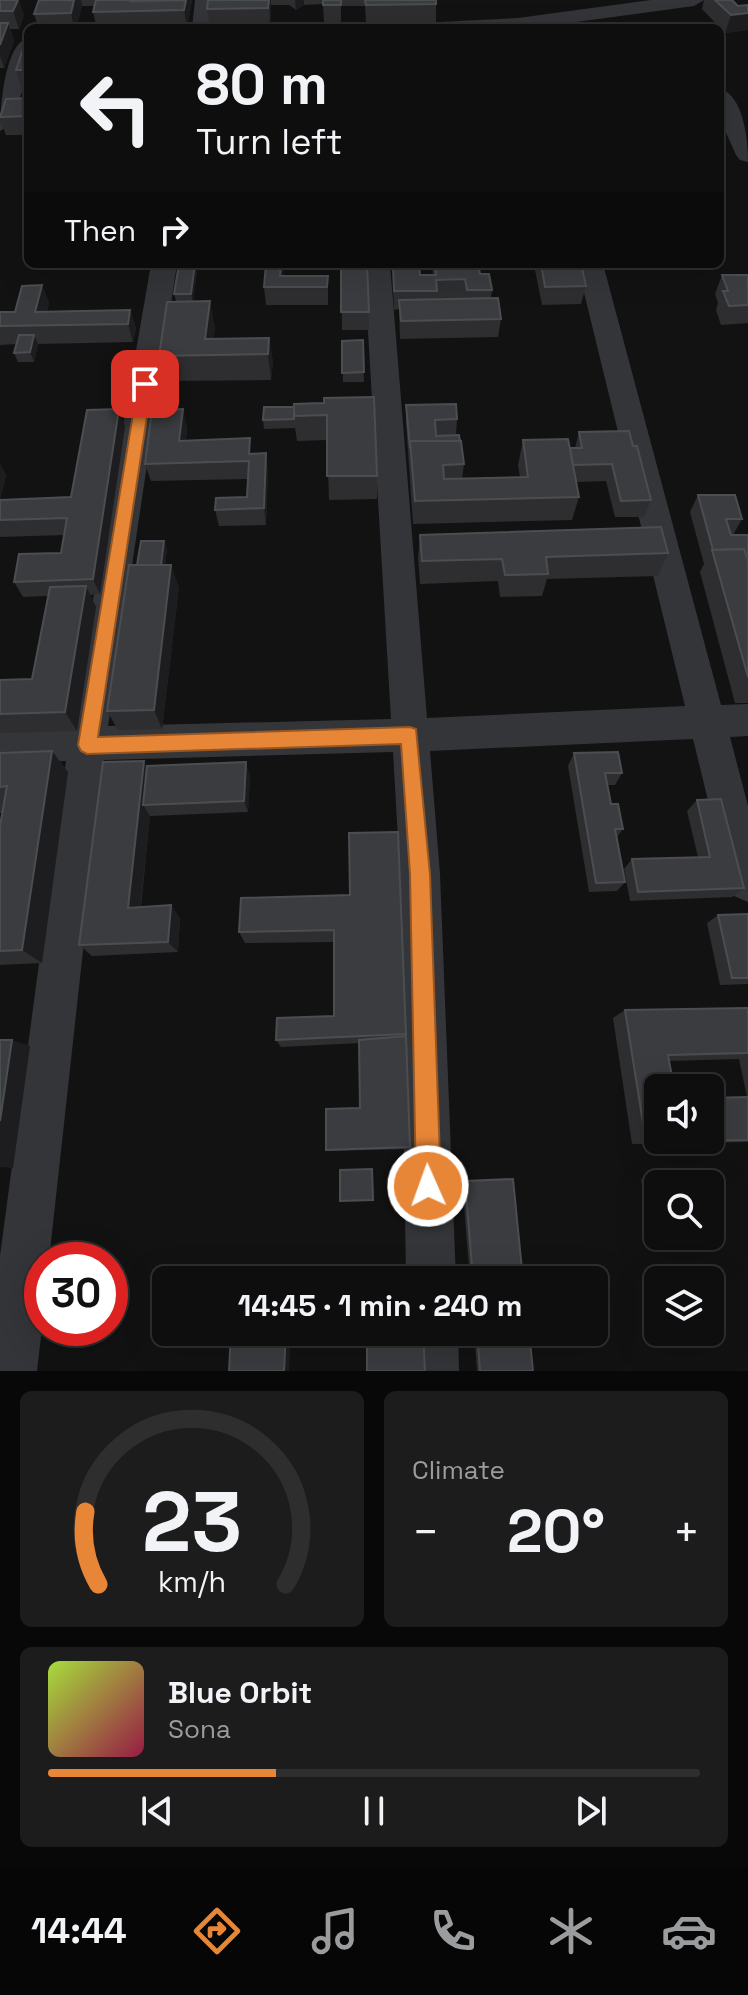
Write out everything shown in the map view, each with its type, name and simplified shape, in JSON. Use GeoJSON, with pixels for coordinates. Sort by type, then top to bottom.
{"type":"FeatureCollection","features":[{"type":"Feature","properties":{"kind":"street"},"geometry":{"type":"LineString","coordinates":[[202,24],[205,0]]}},
{"type":"Feature","properties":{"kind":"street"},"geometry":{"type":"LineString","coordinates":[[532,24],[680,1]]}},
{"type":"Feature","properties":{"kind":"street"},"geometry":{"type":"LineString","coordinates":[[648,6],[665,24]]}},
{"type":"Feature","properties":{"kind":"street"},"geometry":{"type":"LineString","coordinates":[[0,124],[23,39]]}},
{"type":"Feature","properties":{"kind":"street"},"geometry":{"type":"LineString","coordinates":[[724,104],[748,155]]}},
{"type":"Feature","properties":{"kind":"street"},"geometry":{"type":"LineString","coordinates":[[11,1371],[87,745],[163,268]]}},
{"type":"Feature","properties":{"kind":"street"},"geometry":{"type":"LineString","coordinates":[[377,268],[420,874],[431,1266]]}},
{"type":"Feature","properties":{"kind":"street"},"geometry":{"type":"LineString","coordinates":[[591,268],[748,882]]}},
{"type":"Feature","properties":{"kind":"street"},"geometry":{"type":"LineString","coordinates":[[0,746],[410,735],[748,720]]}},
{"type":"Feature","properties":{"kind":"street"},"geometry":{"type":"LineString","coordinates":[[432,1346],[433,1371]]}},
{"type":"Feature","properties":{"kind":"building"},"geometry":{"type":"Polygon","coordinates":[[[0,0],[18,0],[13,11],[0,11],[0,0]]]}},
{"type":"Feature","properties":{"kind":"building"},"geometry":{"type":"Polygon","coordinates":[[[39,0],[74,0],[71,13],[34,14],[39,0]]]}},
{"type":"Feature","properties":{"kind":"building"},"geometry":{"type":"Polygon","coordinates":[[[96,0],[186,0],[184,10],[93,12],[96,0]]]}},
{"type":"Feature","properties":{"kind":"building"},"geometry":{"type":"Polygon","coordinates":[[[208,0],[269,0],[268,8],[207,9],[208,0]]]}},
{"type":"Feature","properties":{"kind":"building"},"geometry":{"type":"Polygon","coordinates":[[[323,0],[341,0],[341,5],[323,5],[323,0]]]}},
{"type":"Feature","properties":{"kind":"building"},"geometry":{"type":"Polygon","coordinates":[[[365,0],[436,0],[436,4],[366,5],[365,0]]]}},
{"type":"Feature","properties":{"kind":"building"},"geometry":{"type":"Polygon","coordinates":[[[715,0],[732,0],[738,6],[748,5],[748,13],[731,15],[715,0]]]}},
{"type":"Feature","properties":{"kind":"building"},"geometry":{"type":"Polygon","coordinates":[[[0,23],[8,23],[0,45],[0,23]]]}},
{"type":"Feature","properties":{"kind":"building"},"geometry":{"type":"Polygon","coordinates":[[[24,46],[24,70],[16,70],[24,46]]]}},
{"type":"Feature","properties":{"kind":"building"},"geometry":{"type":"Polygon","coordinates":[[[24,98],[24,116],[0,117],[6,99],[24,98]]]}},
{"type":"Feature","properties":{"kind":"building"},"geometry":{"type":"Polygon","coordinates":[[[178,268],[194,268],[191,294],[174,294],[178,268]]]}},
{"type":"Feature","properties":{"kind":"building"},"geometry":{"type":"Polygon","coordinates":[[[266,268],[281,268],[280,276],[328,276],[327,287],[264,287],[266,268]]]}},
{"type":"Feature","properties":{"kind":"building"},"geometry":{"type":"Polygon","coordinates":[[[341,268],[367,268],[369,312],[341,312],[341,268]]]}},
{"type":"Feature","properties":{"kind":"building"},"geometry":{"type":"Polygon","coordinates":[[[393,268],[419,268],[420,275],[436,275],[435,268],[479,268],[480,274],[489,274],[492,290],[467,290],[465,279],[436,280],[437,291],[394,291],[393,268]]]}},
{"type":"Feature","properties":{"kind":"building"},"geometry":{"type":"Polygon","coordinates":[[[542,268],[582,268],[586,286],[545,287],[542,268]]]}},
{"type":"Feature","properties":{"kind":"building"},"geometry":{"type":"Polygon","coordinates":[[[722,275],[748,275],[748,305],[729,306],[723,291],[728,291],[722,275]]]}},
{"type":"Feature","properties":{"kind":"building"},"geometry":{"type":"Polygon","coordinates":[[[42,285],[35,312],[130,310],[128,324],[0,326],[0,312],[15,312],[22,286],[42,285]]]}},
{"type":"Feature","properties":{"kind":"building"},"geometry":{"type":"Polygon","coordinates":[[[498,298],[501,319],[401,321],[399,300],[498,298]]]}},
{"type":"Feature","properties":{"kind":"building"},"geometry":{"type":"Polygon","coordinates":[[[210,301],[205,339],[269,338],[268,354],[159,356],[167,302],[210,301]]]}},
{"type":"Feature","properties":{"kind":"building"},"geometry":{"type":"Polygon","coordinates":[[[19,335],[34,335],[30,352],[14,353],[19,335]]]}},
{"type":"Feature","properties":{"kind":"building"},"geometry":{"type":"Polygon","coordinates":[[[363,340],[364,372],[342,373],[342,341],[363,340]]]}},
{"type":"Feature","properties":{"kind":"building"},"geometry":{"type":"Polygon","coordinates":[[[374,397],[377,476],[327,476],[327,415],[294,416],[294,404],[324,403],[324,398],[374,397]]]}},
{"type":"Feature","properties":{"kind":"building"},"geometry":{"type":"Polygon","coordinates":[[[456,404],[457,419],[435,420],[436,436],[459,435],[460,441],[410,441],[410,448],[406,405],[456,404]]]}},
{"type":"Feature","properties":{"kind":"building"},"geometry":{"type":"Polygon","coordinates":[[[264,407],[294,407],[294,419],[263,420],[264,407]]]}},
{"type":"Feature","properties":{"kind":"building"},"geometry":{"type":"Polygon","coordinates":[[[119,409],[93,579],[14,582],[19,554],[61,553],[67,518],[0,520],[0,500],[71,497],[87,410],[119,409]]]}},
{"type":"Feature","properties":{"kind":"building"},"geometry":{"type":"Polygon","coordinates":[[[183,409],[179,441],[250,438],[249,454],[266,453],[264,508],[215,510],[216,498],[247,497],[249,461],[145,464],[152,410],[183,409]]]}},
{"type":"Feature","properties":{"kind":"building"},"geometry":{"type":"Polygon","coordinates":[[[629,431],[633,446],[637,446],[651,500],[621,501],[612,464],[573,465],[570,448],[582,448],[579,432],[629,431]]]}},
{"type":"Feature","properties":{"kind":"building"},"geometry":{"type":"Polygon","coordinates":[[[568,439],[579,497],[415,501],[410,441],[461,441],[464,464],[443,465],[444,479],[528,477],[523,440],[568,439]]]}},
{"type":"Feature","properties":{"kind":"building"},"geometry":{"type":"Polygon","coordinates":[[[698,495],[735,495],[742,519],[726,519],[731,535],[748,535],[748,555],[744,549],[713,550],[698,495]]]}},
{"type":"Feature","properties":{"kind":"building"},"geometry":{"type":"Polygon","coordinates":[[[661,527],[668,553],[546,557],[548,574],[505,575],[502,559],[422,561],[420,535],[661,527]]]}},
{"type":"Feature","properties":{"kind":"building"},"geometry":{"type":"Polygon","coordinates":[[[141,541],[164,541],[161,565],[137,565],[141,541]]]}},
{"type":"Feature","properties":{"kind":"building"},"geometry":{"type":"Polygon","coordinates":[[[744,549],[748,561],[748,677],[712,550],[744,549]]]}},
{"type":"Feature","properties":{"kind":"building"},"geometry":{"type":"Polygon","coordinates":[[[129,565],[171,565],[154,710],[107,711],[129,565]]]}},
{"type":"Feature","properties":{"kind":"building"},"geometry":{"type":"Polygon","coordinates":[[[86,586],[65,712],[0,714],[0,680],[32,679],[50,587],[86,586]]]}},
{"type":"Feature","properties":{"kind":"building"},"geometry":{"type":"Polygon","coordinates":[[[52,751],[22,950],[0,951],[0,826],[7,786],[0,787],[0,753],[52,751]]]}},
{"type":"Feature","properties":{"kind":"building"},"geometry":{"type":"Polygon","coordinates":[[[618,752],[622,773],[605,773],[611,804],[618,804],[623,829],[615,829],[625,882],[596,883],[574,753],[618,752]]]}},
{"type":"Feature","properties":{"kind":"building"},"geometry":{"type":"Polygon","coordinates":[[[144,761],[128,908],[171,905],[168,942],[79,945],[103,762],[144,761]]]}},
{"type":"Feature","properties":{"kind":"building"},"geometry":{"type":"Polygon","coordinates":[[[246,762],[244,801],[143,805],[147,766],[246,762]]]}},
{"type":"Feature","properties":{"kind":"building"},"geometry":{"type":"Polygon","coordinates":[[[721,799],[744,888],[638,892],[632,859],[710,857],[697,800],[721,799]]]}},
{"type":"Feature","properties":{"kind":"building"},"geometry":{"type":"Polygon","coordinates":[[[398,832],[406,1034],[276,1040],[277,1018],[334,1016],[334,930],[239,932],[241,898],[350,895],[349,833],[398,832]]]}},
{"type":"Feature","properties":{"kind":"building"},"geometry":{"type":"Polygon","coordinates":[[[748,914],[748,978],[732,978],[718,915],[748,914]]]}},
{"type":"Feature","properties":{"kind":"building"},"geometry":{"type":"Polygon","coordinates":[[[748,1008],[748,1053],[668,1055],[671,1074],[644,1074],[644,1129],[625,1010],[748,1008]]]}},
{"type":"Feature","properties":{"kind":"building"},"geometry":{"type":"Polygon","coordinates":[[[406,1036],[410,1147],[326,1150],[326,1109],[360,1108],[359,1040],[406,1036]]]}},
{"type":"Feature","properties":{"kind":"building"},"geometry":{"type":"Polygon","coordinates":[[[0,1040],[12,1040],[0,1121],[0,1040]]]}},
{"type":"Feature","properties":{"kind":"building"},"geometry":{"type":"Polygon","coordinates":[[[748,1097],[748,1140],[724,1140],[724,1098],[748,1097]]]}},
{"type":"Feature","properties":{"kind":"building"},"geometry":{"type":"Polygon","coordinates":[[[372,1169],[373,1200],[340,1201],[340,1170],[372,1169]]]}},
{"type":"Feature","properties":{"kind":"building"},"geometry":{"type":"Polygon","coordinates":[[[513,1179],[522,1266],[472,1266],[465,1181],[513,1179]]]}},
{"type":"Feature","properties":{"kind":"building"},"geometry":{"type":"Polygon","coordinates":[[[230,1346],[285,1346],[284,1371],[229,1371],[230,1346]]]}},
{"type":"Feature","properties":{"kind":"building"},"geometry":{"type":"Polygon","coordinates":[[[367,1346],[424,1346],[425,1371],[367,1371],[367,1346]]]}},
{"type":"Feature","properties":{"kind":"building"},"geometry":{"type":"Polygon","coordinates":[[[478,1346],[530,1346],[533,1371],[480,1371],[478,1346]]]}},
{"type":"Feature","properties":{"kind":"route"},"geometry":{"type":"LineString","coordinates":[[145,384],[87,745],[410,735],[420,874],[428,1186]]}}]}
